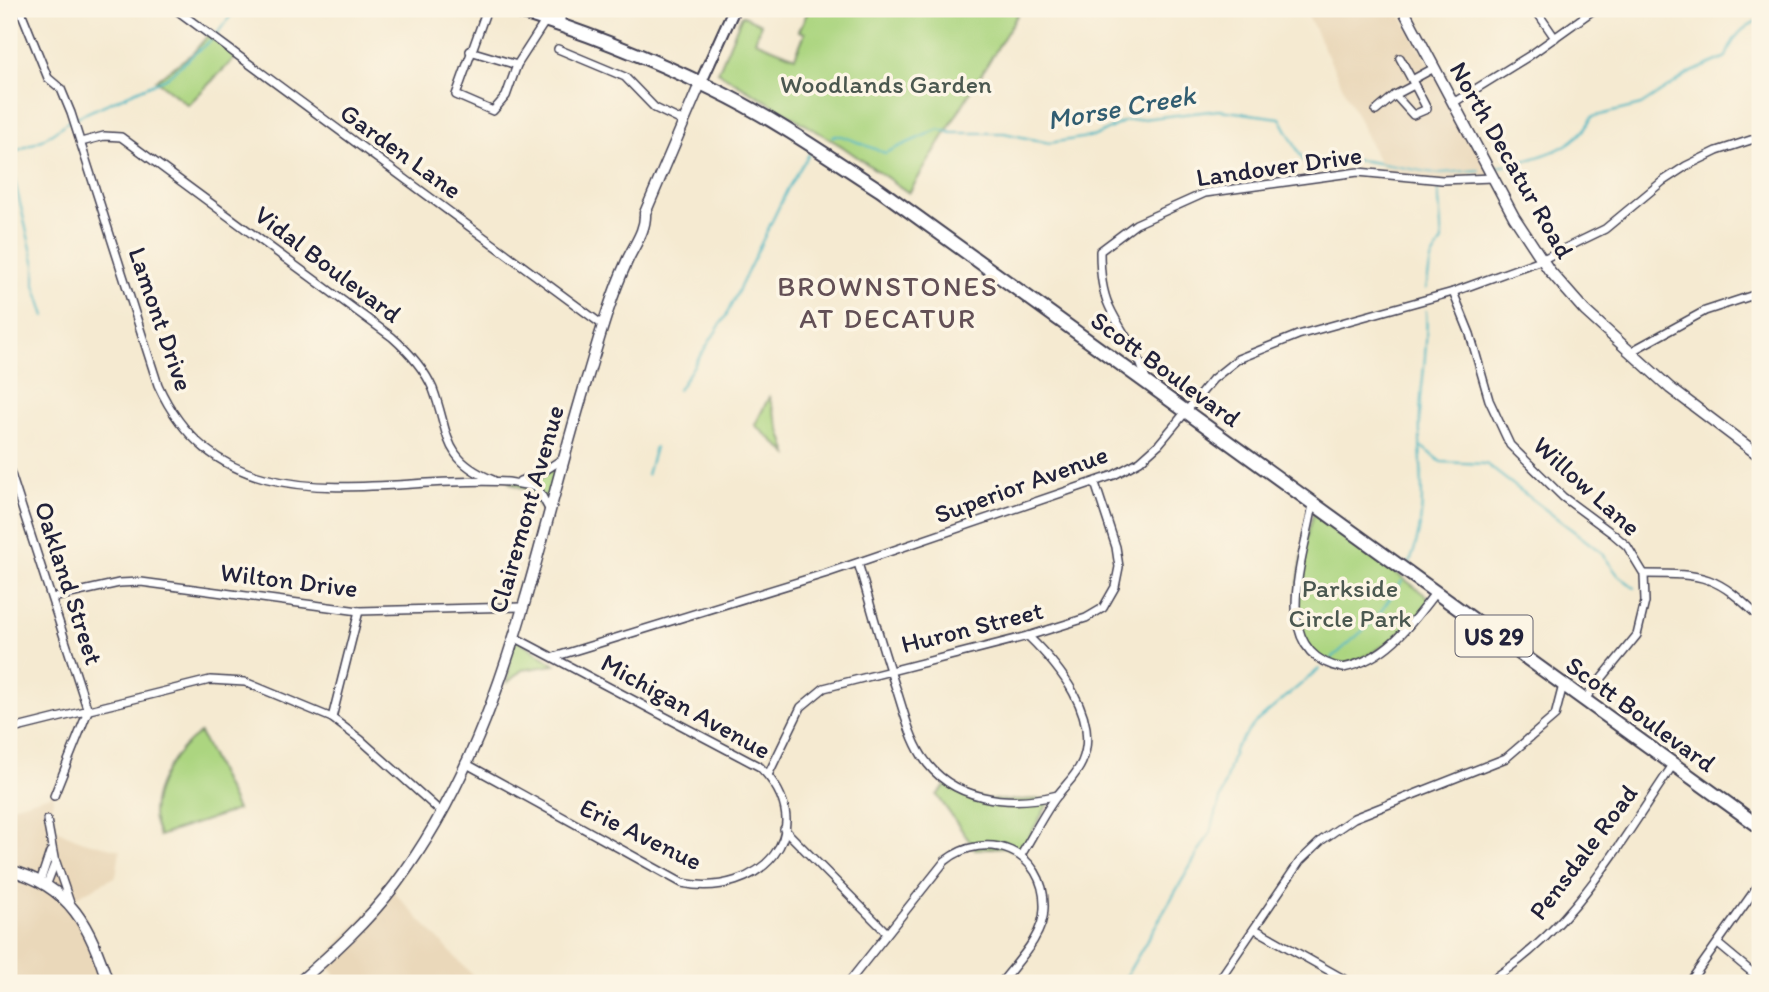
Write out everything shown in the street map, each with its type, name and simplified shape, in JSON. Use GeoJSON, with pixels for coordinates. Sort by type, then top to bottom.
{"type":"FeatureCollection","features":[{"type":"Feature","properties":{"kind":"highway","name":"Scott Boulevard"},"geometry":{"type":"LineString","coordinates":[[510,9],[633,52],[700,84],[790,132],[880,190],[1760,827]]}},
{"type":"Feature","properties":{"kind":"main road","name":"Clairemont Avenue"},"geometry":{"type":"LineString","coordinates":[[298,983],[346,941],[377,907],[411,861],[441,812],[466,763],[514,637],[564,458],[626,262],[646,224],[645,213],[734,9]]}},
{"type":"Feature","properties":{"kind":"main road","name":"North Decatur Road"},"geometry":{"type":"LineString","coordinates":[[1403,9],[1493,178],[1541,260],[1574,299],[1670,388],[1760,456]]}},
{"type":"Feature","properties":{"kind":"main road"},"geometry":{"type":"LineString","coordinates":[[9,870],[43,884],[72,907],[92,936],[108,983]]}},
{"type":"Feature","properties":{"kind":"street","name":"Lamont Drive"},"geometry":{"type":"LineString","coordinates":[[20,9],[48,78],[61,89],[71,113],[158,385],[177,419],[210,454],[255,477],[282,484],[508,482],[537,487],[550,510]]}},
{"type":"Feature","properties":{"kind":"street","name":"Garden Lane"},"geometry":{"type":"LineString","coordinates":[[175,9],[604,326]]}},
{"type":"Feature","properties":{"kind":"street"},"geometry":{"type":"LineString","coordinates":[[487,9],[456,95],[494,111],[506,96],[517,65],[545,20]]}},
{"type":"Feature","properties":{"kind":"street"},"geometry":{"type":"LineString","coordinates":[[561,9],[561,25]]}},
{"type":"Feature","properties":{"kind":"street"},"geometry":{"type":"LineString","coordinates":[[1535,9],[1555,38]]}},
{"type":"Feature","properties":{"kind":"street"},"geometry":{"type":"LineString","coordinates":[[1452,103],[1555,38],[1595,9]]}},
{"type":"Feature","properties":{"kind":"street"},"geometry":{"type":"LineString","coordinates":[[558,49],[625,76],[655,108],[684,121]]}},
{"type":"Feature","properties":{"kind":"street"},"geometry":{"type":"LineString","coordinates":[[470,51],[517,65]]}},
{"type":"Feature","properties":{"kind":"street"},"geometry":{"type":"LineString","coordinates":[[1395,96],[1406,112],[1413,115],[1427,109],[1400,58]]}},
{"type":"Feature","properties":{"kind":"street"},"geometry":{"type":"LineString","coordinates":[[1376,111],[1434,68]]}},
{"type":"Feature","properties":{"kind":"street","name":"Vidal Boulevard"},"geometry":{"type":"LineString","coordinates":[[81,142],[104,136],[121,137],[392,337],[416,360],[428,379],[445,436],[457,457],[473,471],[497,481]]}},
{"type":"Feature","properties":{"kind":"street","name":"Superior Avenue"},"geometry":{"type":"LineString","coordinates":[[554,657],[858,563],[1095,483],[1140,461],[1213,379],[1238,359],[1298,335],[1453,292],[1541,260],[1605,229],[1663,181],[1686,166],[1717,151],[1760,137]]}},
{"type":"Feature","properties":{"kind":"street","name":"Landover Drive"},"geometry":{"type":"LineString","coordinates":[[1147,382],[1136,350],[1109,305],[1100,264],[1100,251],[1136,224],[1205,193],[1324,176],[1365,171],[1443,180],[1493,178]]}},
{"type":"Feature","properties":{"kind":"street","name":"Willow Lane"},"geometry":{"type":"LineString","coordinates":[[1453,292],[1470,334],[1489,400],[1510,445],[1563,497],[1627,547],[1644,574],[1645,601],[1637,635],[1584,700]]}},
{"type":"Feature","properties":{"kind":"street"},"geometry":{"type":"LineString","coordinates":[[1630,352],[1647,339],[1705,312],[1760,293]]}},
{"type":"Feature","properties":{"kind":"street"},"geometry":{"type":"LineString","coordinates":[[508,482],[533,477],[564,458]]}},
{"type":"Feature","properties":{"kind":"street","name":"Oakland Street"},"geometry":{"type":"LineString","coordinates":[[9,468],[12,488],[52,598],[88,711]]}},
{"type":"Feature","properties":{"kind":"street","name":"Huron Street"},"geometry":{"type":"LineString","coordinates":[[768,775],[807,699],[824,688],[1028,636],[1086,618],[1103,608],[1115,587],[1119,567],[1116,547],[1095,483]]}},
{"type":"Feature","properties":{"kind":"street"},"geometry":{"type":"LineString","coordinates":[[1313,504],[1296,588],[1301,642],[1314,656],[1343,668],[1377,654],[1404,634],[1435,593]]}},
{"type":"Feature","properties":{"kind":"street"},"geometry":{"type":"LineString","coordinates":[[858,563],[889,670],[922,756],[937,774],[964,793],[992,799],[1058,795]]}},
{"type":"Feature","properties":{"kind":"street"},"geometry":{"type":"LineString","coordinates":[[1644,574],[1708,578],[1732,590],[1760,618]]}},
{"type":"Feature","properties":{"kind":"street","name":"Wilton Drive"},"geometry":{"type":"LineString","coordinates":[[52,598],[119,583],[141,582],[359,611],[522,607]]}},
{"type":"Feature","properties":{"kind":"street"},"geometry":{"type":"LineString","coordinates":[[332,718],[359,611]]}},
{"type":"Feature","properties":{"kind":"street"},"geometry":{"type":"LineString","coordinates":[[1021,855],[1058,795],[1072,780],[1082,762],[1086,747],[1086,730],[1070,687],[1055,665],[1028,636]]}},
{"type":"Feature","properties":{"kind":"street","name":"Michigan Avenue"},"geometry":{"type":"LineString","coordinates":[[514,637],[752,761],[768,775],[781,800],[784,829]]}},
{"type":"Feature","properties":{"kind":"street"},"geometry":{"type":"LineString","coordinates":[[9,730],[188,685],[228,679],[265,688],[332,718],[361,740],[441,812]]}},
{"type":"Feature","properties":{"kind":"street"},"geometry":{"type":"LineString","coordinates":[[1217,983],[1300,861],[1322,839],[1354,818],[1506,758],[1555,716],[1563,685]]}},
{"type":"Feature","properties":{"kind":"street"},"geometry":{"type":"LineString","coordinates":[[54,796],[88,711]]}},
{"type":"Feature","properties":{"kind":"street","name":"Erie Avenue"},"geometry":{"type":"LineString","coordinates":[[466,763],[682,883],[714,888],[744,880],[763,867],[781,848],[784,829]]}},
{"type":"Feature","properties":{"kind":"street","name":"Pensdale Road"},"geometry":{"type":"LineString","coordinates":[[1486,983],[1531,953],[1587,892],[1673,765]]}},
{"type":"Feature","properties":{"kind":"street"},"geometry":{"type":"LineString","coordinates":[[47,820],[51,845],[72,907]]}},
{"type":"Feature","properties":{"kind":"street"},"geometry":{"type":"LineString","coordinates":[[784,829],[887,933]]}},
{"type":"Feature","properties":{"kind":"street"},"geometry":{"type":"LineString","coordinates":[[43,884],[51,845]]}},
{"type":"Feature","properties":{"kind":"street"},"geometry":{"type":"LineString","coordinates":[[848,983],[934,873],[964,847],[999,846],[1021,855],[1036,873],[1045,910],[1032,943],[1001,983]]}},
{"type":"Feature","properties":{"kind":"street"},"geometry":{"type":"LineString","coordinates":[[43,884],[55,858]]}},
{"type":"Feature","properties":{"kind":"street"},"geometry":{"type":"LineString","coordinates":[[1689,983],[1760,883]]}},
{"type":"Feature","properties":{"kind":"street"},"geometry":{"type":"LineString","coordinates":[[1255,929],[1351,983]]}},
{"type":"Feature","properties":{"kind":"street"},"geometry":{"type":"LineString","coordinates":[[1718,944],[1760,979]]}},
{"type":"Feature","properties":{"kind":"shaded area"},"geometry":{"type":"Polygon","coordinates":[[[1305,9],[1397,9],[1492,175],[1439,186],[1386,176],[1305,9]]]}},
{"type":"Feature","properties":{"kind":"shaded area"},"geometry":{"type":"Polygon","coordinates":[[[54,794],[48,826],[83,841],[120,850],[116,876],[69,901],[108,983],[9,983],[9,807],[54,794]]]}},
{"type":"Feature","properties":{"kind":"shaded area"},"geometry":{"type":"Polygon","coordinates":[[[389,887],[480,983],[343,983],[323,961],[389,887]]]}},
{"type":"Feature","properties":{"kind":"green space","name":"Woodlands Garden"},"geometry":{"type":"Polygon","coordinates":[[[1021,9],[909,193],[843,147],[718,72],[742,15],[761,24],[755,41],[795,57],[805,33],[799,31],[808,11],[1021,9]]]}},
{"type":"Feature","properties":{"kind":"green space"},"geometry":{"type":"Polygon","coordinates":[[[209,34],[237,56],[188,105],[156,80],[193,53],[209,34]]]}},
{"type":"Feature","properties":{"kind":"green space"},"geometry":{"type":"Polygon","coordinates":[[[769,397],[788,454],[755,425],[769,397]]]}},
{"type":"Feature","properties":{"kind":"green space"},"geometry":{"type":"Polygon","coordinates":[[[565,459],[548,516],[527,490],[508,482],[520,481],[565,459]]]}},
{"type":"Feature","properties":{"kind":"green space","name":"Parkside Circle Park"},"geometry":{"type":"Polygon","coordinates":[[[1314,510],[1433,601],[1388,642],[1351,662],[1333,663],[1316,656],[1303,638],[1299,625],[1297,609],[1300,574],[1314,510]]]}},
{"type":"Feature","properties":{"kind":"green space"},"geometry":{"type":"Polygon","coordinates":[[[514,637],[555,665],[522,670],[507,683],[514,637]]]}},
{"type":"Feature","properties":{"kind":"green space"},"geometry":{"type":"Polygon","coordinates":[[[200,733],[237,810],[159,836],[153,814],[157,791],[175,758],[200,733]]]}},
{"type":"Feature","properties":{"kind":"green space"},"geometry":{"type":"Polygon","coordinates":[[[948,783],[959,791],[983,799],[1051,799],[1020,852],[1003,847],[975,849],[937,795],[948,783]]]}},
{"type":"Feature","properties":{"kind":"waterway"},"geometry":{"type":"LineString","coordinates":[[216,35],[236,9]]}},
{"type":"Feature","properties":{"kind":"waterway"},"geometry":{"type":"LineString","coordinates":[[1495,168],[1551,153],[1575,139],[1592,117],[1641,105],[1688,74],[1726,57],[1738,34],[1760,20]]}},
{"type":"Feature","properties":{"kind":"waterway"},"geometry":{"type":"LineString","coordinates":[[77,117],[166,78],[212,39]]}},
{"type":"Feature","properties":{"kind":"waterway","name":"Morse Creek"},"geometry":{"type":"LineString","coordinates":[[832,136],[842,136],[885,153],[939,129],[952,133],[1004,133],[1049,143],[1095,136],[1125,121],[1219,110],[1280,118],[1304,162],[1332,158],[1440,174]]}},
{"type":"Feature","properties":{"kind":"waterway"},"geometry":{"type":"LineString","coordinates":[[9,154],[42,140],[72,119]]}},
{"type":"Feature","properties":{"kind":"waterway"},"geometry":{"type":"LineString","coordinates":[[12,154],[11,166],[35,265],[35,285],[45,316]]}},
{"type":"Feature","properties":{"kind":"waterway","name":"Morse Creek"},"geometry":{"type":"LineString","coordinates":[[678,390],[726,316],[788,188],[809,154]]}},
{"type":"Feature","properties":{"kind":"waterway"},"geometry":{"type":"LineString","coordinates":[[1440,173],[1479,170]]}},
{"type":"Feature","properties":{"kind":"waterway"},"geometry":{"type":"LineString","coordinates":[[1426,289],[1431,260],[1442,241],[1438,186]]}},
{"type":"Feature","properties":{"kind":"waterway"},"geometry":{"type":"LineString","coordinates":[[1409,565],[1416,545],[1422,508],[1420,415],[1426,311]]}},
{"type":"Feature","properties":{"kind":"waterway"},"geometry":{"type":"LineString","coordinates":[[647,475],[655,447]]}},
{"type":"Feature","properties":{"kind":"waterway"},"geometry":{"type":"LineString","coordinates":[[1422,447],[1441,462],[1486,464],[1601,552],[1618,575],[1635,588]]}},
{"type":"Feature","properties":{"kind":"waterway"},"geometry":{"type":"LineString","coordinates":[[1332,658],[1375,620],[1402,581]]}},
{"type":"Feature","properties":{"kind":"waterway"},"geometry":{"type":"LineString","coordinates":[[1122,983],[1211,831],[1235,748],[1255,723],[1319,669]]}},
{"type":"Feature","properties":{"kind":"district","name":"BROWNSTONES AT DECATUR"},"geometry":{"type":"Point","coordinates":[888,302]}}]}
